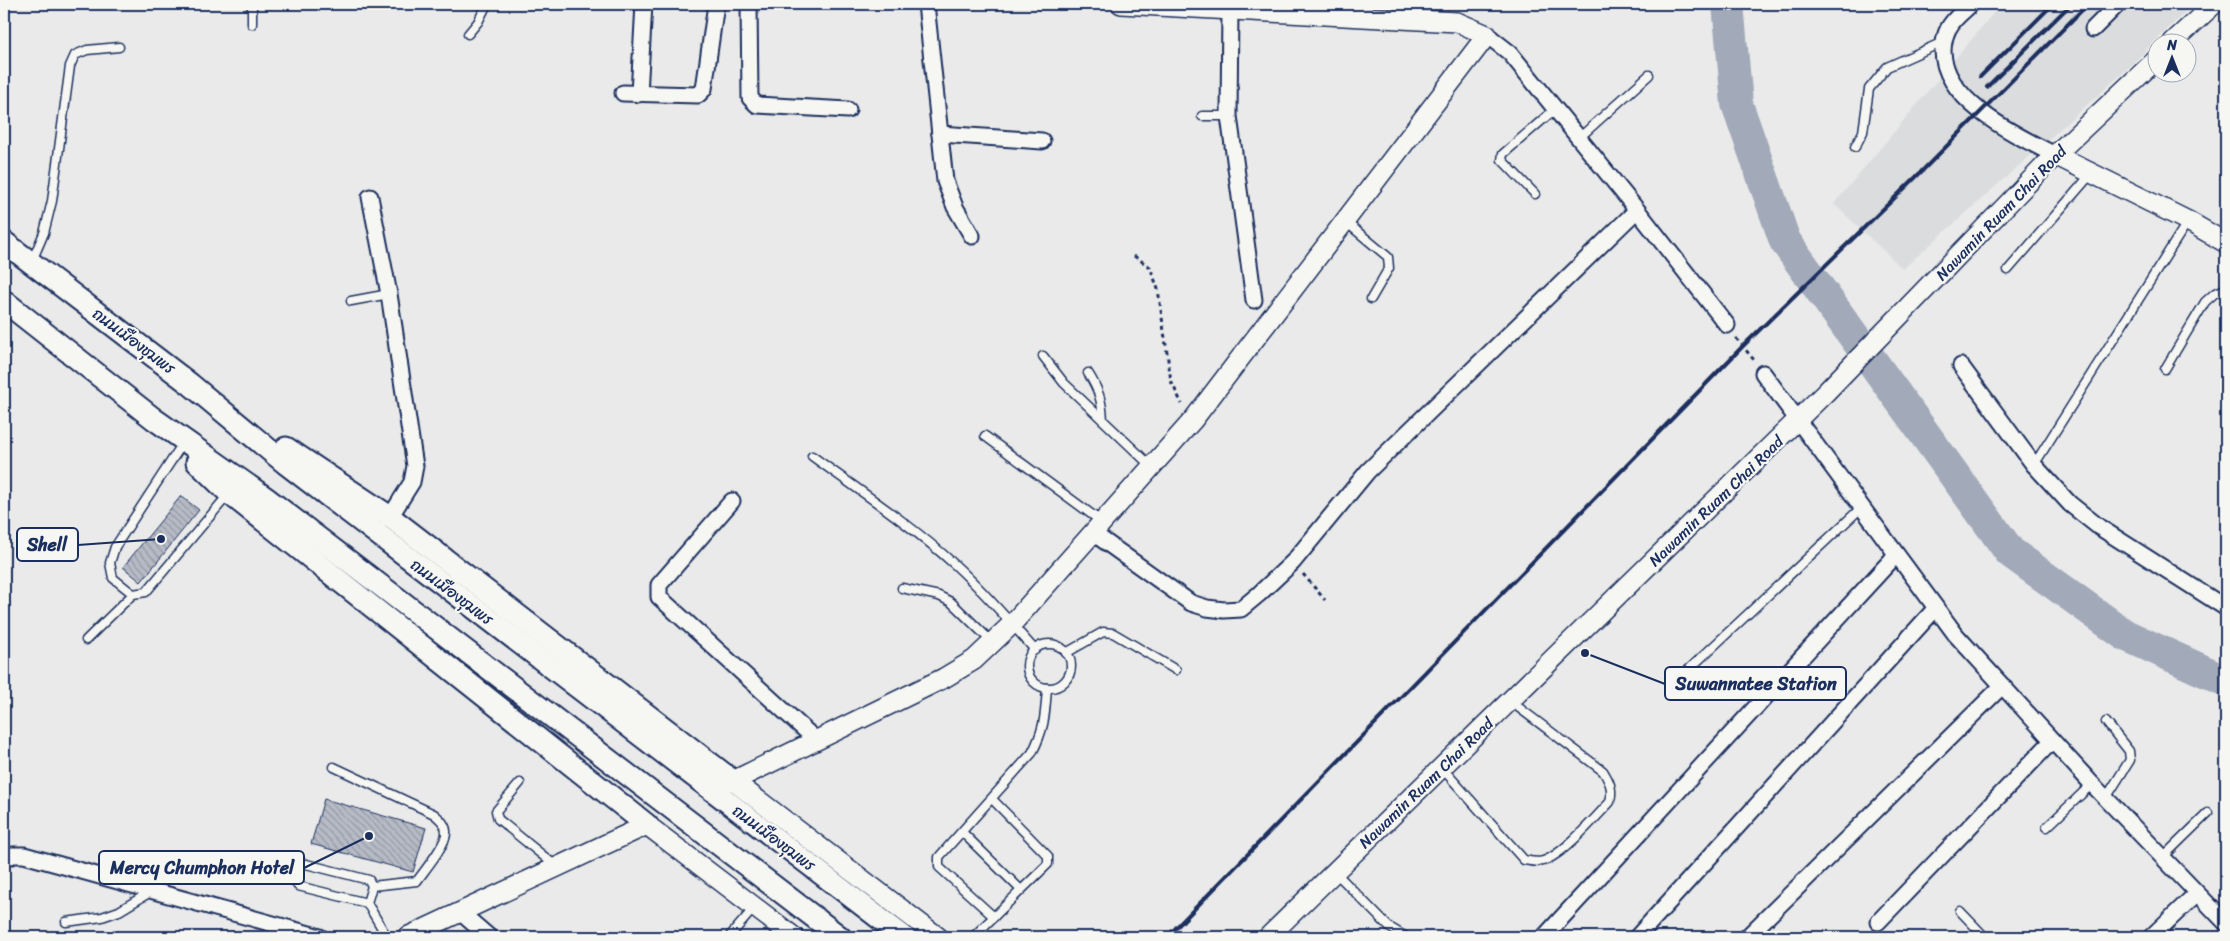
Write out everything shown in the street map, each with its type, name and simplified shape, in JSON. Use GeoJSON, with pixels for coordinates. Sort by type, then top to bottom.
{"type":"FeatureCollection","features":[{"type":"Feature","properties":{"kind":"main road","name":"ถนนเมืองชุมพร"},"geometry":{"type":"LineString","coordinates":[[4,242],[190,384],[285,464],[904,937]]}},
{"type":"Feature","properties":{"kind":"main road"},"geometry":{"type":"LineString","coordinates":[[4,301],[154,419],[266,498],[840,937]]}},
{"type":"Feature","properties":{"kind":"main road"},"geometry":{"type":"LineString","coordinates":[[190,384],[390,517],[733,781]]}},
{"type":"Feature","properties":{"kind":"main road"},"geometry":{"type":"LineString","coordinates":[[154,419],[229,494],[648,825]]}},
{"type":"Feature","properties":{"kind":"street"},"geometry":{"type":"LineString","coordinates":[[639,94],[644,4]]}},
{"type":"Feature","properties":{"kind":"street"},"geometry":{"type":"LineString","coordinates":[[623,94],[698,95],[704,89],[716,4]]}},
{"type":"Feature","properties":{"kind":"street"},"geometry":{"type":"LineString","coordinates":[[748,4],[750,98],[757,105],[848,110]]}},
{"type":"Feature","properties":{"kind":"street"},"geometry":{"type":"LineString","coordinates":[[926,4],[945,181],[954,207],[972,236]]}},
{"type":"Feature","properties":{"kind":"street"},"geometry":{"type":"LineString","coordinates":[[1121,4],[1375,14],[1458,22],[1487,35],[1510,53],[1637,210],[1726,325]]}},
{"type":"Feature","properties":{"kind":"street"},"geometry":{"type":"LineString","coordinates":[[1971,4],[1951,23],[1943,42],[1943,64],[1952,82],[1980,111],[2005,129],[2188,221],[2226,244]]}},
{"type":"Feature","properties":{"kind":"street"},"geometry":{"type":"LineString","coordinates":[[2093,29],[2118,4]]}},
{"type":"Feature","properties":{"kind":"street"},"geometry":{"type":"LineString","coordinates":[[2184,32],[2214,4]]}},
{"type":"Feature","properties":{"kind":"street"},"geometry":{"type":"LineString","coordinates":[[1230,9],[1229,116],[1254,300]]}},
{"type":"Feature","properties":{"kind":"street"},"geometry":{"type":"LineString","coordinates":[[938,937],[733,781],[944,678],[974,660],[993,643],[1193,420],[1487,35]]}},
{"type":"Feature","properties":{"kind":"street","name":"Nawamin Ruam Chai Road"},"geometry":{"type":"LineString","coordinates":[[1268,937],[1826,394],[2055,155],[2148,67]]}},
{"type":"Feature","properties":{"kind":"street"},"geometry":{"type":"LineString","coordinates":[[940,134],[1042,141]]}},
{"type":"Feature","properties":{"kind":"street"},"geometry":{"type":"LineString","coordinates":[[370,196],[389,294],[415,466],[412,482],[390,517]]}},
{"type":"Feature","properties":{"kind":"street"},"geometry":{"type":"LineString","coordinates":[[1097,528],[1191,603],[1207,608],[1241,609],[1293,562],[1368,471],[1637,210]]}},
{"type":"Feature","properties":{"kind":"street"},"geometry":{"type":"LineString","coordinates":[[1961,366],[2034,465],[2070,504],[2099,526],[2226,608]]}},
{"type":"Feature","properties":{"kind":"street"},"geometry":{"type":"LineString","coordinates":[[1763,373],[1935,609],[2052,741],[2226,924]]}},
{"type":"Feature","properties":{"kind":"street"},"geometry":{"type":"LineString","coordinates":[[732,501],[659,585],[660,597],[816,740]]}},
{"type":"Feature","properties":{"kind":"street"},"geometry":{"type":"LineString","coordinates":[[1544,937],[1896,555]]}},
{"type":"Feature","properties":{"kind":"street"},"geometry":{"type":"LineString","coordinates":[[1637,937],[1935,609]]}},
{"type":"Feature","properties":{"kind":"street"},"geometry":{"type":"LineString","coordinates":[[1747,937],[2002,686]]}},
{"type":"Feature","properties":{"kind":"street"},"geometry":{"type":"LineString","coordinates":[[1878,922],[2052,741]]}},
{"type":"Feature","properties":{"kind":"street"},"geometry":{"type":"LineString","coordinates":[[407,937],[648,825],[794,937]]}},
{"type":"Feature","properties":{"kind":"street"},"geometry":{"type":"LineString","coordinates":[[4,859],[14,855],[24,855],[153,890],[281,932],[320,937]]}},
{"type":"Feature","properties":{"kind":"street"},"geometry":{"type":"LineString","coordinates":[[2151,937],[2196,894]]}},
{"type":"Feature","properties":{"kind":"street"},"geometry":{"type":"LineString","coordinates":[[460,912],[489,937]]}},
{"type":"Feature","properties":{"kind":"lane"},"geometry":{"type":"LineString","coordinates":[[252,4],[252,24]]}},
{"type":"Feature","properties":{"kind":"lane"},"geometry":{"type":"LineString","coordinates":[[468,34],[478,22],[487,4]]}},
{"type":"Feature","properties":{"kind":"lane"},"geometry":{"type":"LineString","coordinates":[[1856,147],[1863,132],[1869,89],[1887,67],[1943,42]]}},
{"type":"Feature","properties":{"kind":"lane"},"geometry":{"type":"LineString","coordinates":[[31,263],[44,233],[52,201],[70,66],[75,55],[87,50],[119,47]]}},
{"type":"Feature","properties":{"kind":"lane"},"geometry":{"type":"LineString","coordinates":[[1579,138],[1648,75]]}},
{"type":"Feature","properties":{"kind":"lane"},"geometry":{"type":"LineString","coordinates":[[1536,194],[1502,160],[1503,154],[1555,109]]}},
{"type":"Feature","properties":{"kind":"lane"},"geometry":{"type":"LineString","coordinates":[[1202,116],[1229,116]]}},
{"type":"Feature","properties":{"kind":"lane"},"geometry":{"type":"LineString","coordinates":[[2008,270],[2092,174]]}},
{"type":"Feature","properties":{"kind":"lane"},"geometry":{"type":"LineString","coordinates":[[2034,465],[2188,221]]}},
{"type":"Feature","properties":{"kind":"lane"},"geometry":{"type":"LineString","coordinates":[[1346,222],[1388,257],[1389,268],[1371,299]]}},
{"type":"Feature","properties":{"kind":"lane"},"geometry":{"type":"LineString","coordinates":[[2165,369],[2206,302],[2215,293],[2226,289]]}},
{"type":"Feature","properties":{"kind":"lane"},"geometry":{"type":"LineString","coordinates":[[350,301],[389,294]]}},
{"type":"Feature","properties":{"kind":"lane"},"geometry":{"type":"LineString","coordinates":[[1043,356],[1064,384],[1152,467]]}},
{"type":"Feature","properties":{"kind":"lane"},"geometry":{"type":"LineString","coordinates":[[1088,373],[1098,389],[1102,401],[1103,420]]}},
{"type":"Feature","properties":{"kind":"lane"},"geometry":{"type":"LineString","coordinates":[[984,436],[1097,528]]}},
{"type":"Feature","properties":{"kind":"lane"},"geometry":{"type":"LineString","coordinates":[[133,594],[113,578],[110,563],[115,547],[181,446]]}},
{"type":"Feature","properties":{"kind":"lane"},"geometry":{"type":"LineString","coordinates":[[812,456],[888,511],[953,563],[982,591],[1035,650]]}},
{"type":"Feature","properties":{"kind":"lane"},"geometry":{"type":"LineString","coordinates":[[86,640],[133,594],[146,592],[229,494]]}},
{"type":"Feature","properties":{"kind":"lane"},"geometry":{"type":"LineString","coordinates":[[1686,672],[1862,507]]}},
{"type":"Feature","properties":{"kind":"lane"},"geometry":{"type":"LineString","coordinates":[[902,588],[939,596],[951,602],[993,643]]}},
{"type":"Feature","properties":{"kind":"lane"},"geometry":{"type":"LineString","coordinates":[[1066,653],[1103,632],[1113,633],[1176,670]]}},
{"type":"Feature","properties":{"kind":"lane"},"geometry":{"type":"LineString","coordinates":[[1051,645],[1059,647],[1070,660],[1071,668],[1068,676],[1055,687],[1038,686],[1028,673],[1027,664],[1035,650],[1042,646],[1051,645]]}},
{"type":"Feature","properties":{"kind":"lane"},"geometry":{"type":"LineString","coordinates":[[994,917],[939,867],[939,857],[1032,753],[1042,735],[1047,688]]}},
{"type":"Feature","properties":{"kind":"lane"},"geometry":{"type":"LineString","coordinates":[[1442,768],[1524,860],[1543,861],[1557,854],[1610,802],[1612,793],[1610,782],[1603,771],[1510,701]]}},
{"type":"Feature","properties":{"kind":"lane"},"geometry":{"type":"LineString","coordinates":[[2106,722],[2129,751],[2130,760],[2106,798]]}},
{"type":"Feature","properties":{"kind":"lane"},"geometry":{"type":"LineString","coordinates":[[334,768],[434,814],[444,824],[446,834],[443,842],[417,881],[372,886]]}},
{"type":"Feature","properties":{"kind":"lane"},"geometry":{"type":"LineString","coordinates":[[520,784],[496,811],[498,819],[557,867]]}},
{"type":"Feature","properties":{"kind":"lane"},"geometry":{"type":"LineString","coordinates":[[2047,828],[2092,784]]}},
{"type":"Feature","properties":{"kind":"lane"},"geometry":{"type":"LineString","coordinates":[[973,937],[1048,864],[1048,856],[992,799]]}},
{"type":"Feature","properties":{"kind":"lane"},"geometry":{"type":"LineString","coordinates":[[2163,857],[2208,813]]}},
{"type":"Feature","properties":{"kind":"lane"},"geometry":{"type":"LineString","coordinates":[[962,832],[1021,890]]}},
{"type":"Feature","properties":{"kind":"lane"},"geometry":{"type":"LineString","coordinates":[[367,903],[372,886],[369,880],[306,864],[299,865],[294,881],[298,886],[367,903],[387,937]]}},
{"type":"Feature","properties":{"kind":"lane"},"geometry":{"type":"LineString","coordinates":[[1335,872],[1389,926],[1406,937]]}},
{"type":"Feature","properties":{"kind":"lane"},"geometry":{"type":"LineString","coordinates":[[66,922],[102,917],[119,911],[153,890]]}},
{"type":"Feature","properties":{"kind":"lane"},"geometry":{"type":"LineString","coordinates":[[729,937],[755,908]]}},
{"type":"Feature","properties":{"kind":"lane"},"geometry":{"type":"LineString","coordinates":[[1960,911],[1984,937]]}},
{"type":"Feature","properties":{"kind":"path"},"geometry":{"type":"LineString","coordinates":[[1134,256],[1150,267],[1158,289],[1171,381],[1177,397],[1193,420]]}},
{"type":"Feature","properties":{"kind":"path"},"geometry":{"type":"LineString","coordinates":[[1726,325],[1763,373]]}},
{"type":"Feature","properties":{"kind":"path"},"geometry":{"type":"LineString","coordinates":[[1293,562],[1325,600]]}},
{"type":"Feature","properties":{"kind":"shaded area"},"geometry":{"type":"Polygon","coordinates":[[[2001,4],[2193,4],[2165,32],[2148,32],[2148,48],[2126,70],[1903,269],[1834,204],[2001,4]]]}},
{"type":"Feature","properties":{"kind":"building"},"geometry":{"type":"Polygon","coordinates":[[[181,496],[199,510],[141,582],[123,567],[181,496]]]}},
{"type":"Feature","properties":{"kind":"building"},"geometry":{"type":"Polygon","coordinates":[[[324,799],[426,828],[413,872],[311,844],[324,799]]]}},
{"type":"Feature","properties":{"kind":"waterway"},"geometry":{"type":"LineString","coordinates":[[1728,4],[1737,104],[1785,241],[2010,552],[2125,635],[2226,681]]}},
{"type":"Feature","properties":{"kind":"railway"},"geometry":{"type":"LineString","coordinates":[[1980,77],[2053,4]]}},
{"type":"Feature","properties":{"kind":"railway"},"geometry":{"type":"LineString","coordinates":[[1987,87],[2071,4]]}},
{"type":"Feature","properties":{"kind":"railway"},"geometry":{"type":"LineString","coordinates":[[1167,937],[1743,346],[1917,176],[2088,4]]}},
{"type":"Feature","properties":{"kind":"place","name":"Shell"},"geometry":{"type":"Point","coordinates":[161,539]}},
{"type":"Feature","properties":{"kind":"place","name":"Suwannatee Station"},"geometry":{"type":"Point","coordinates":[1585,653]}},
{"type":"Feature","properties":{"kind":"place","name":"Mercy Chumphon Hotel"},"geometry":{"type":"Point","coordinates":[369,836]}}]}
